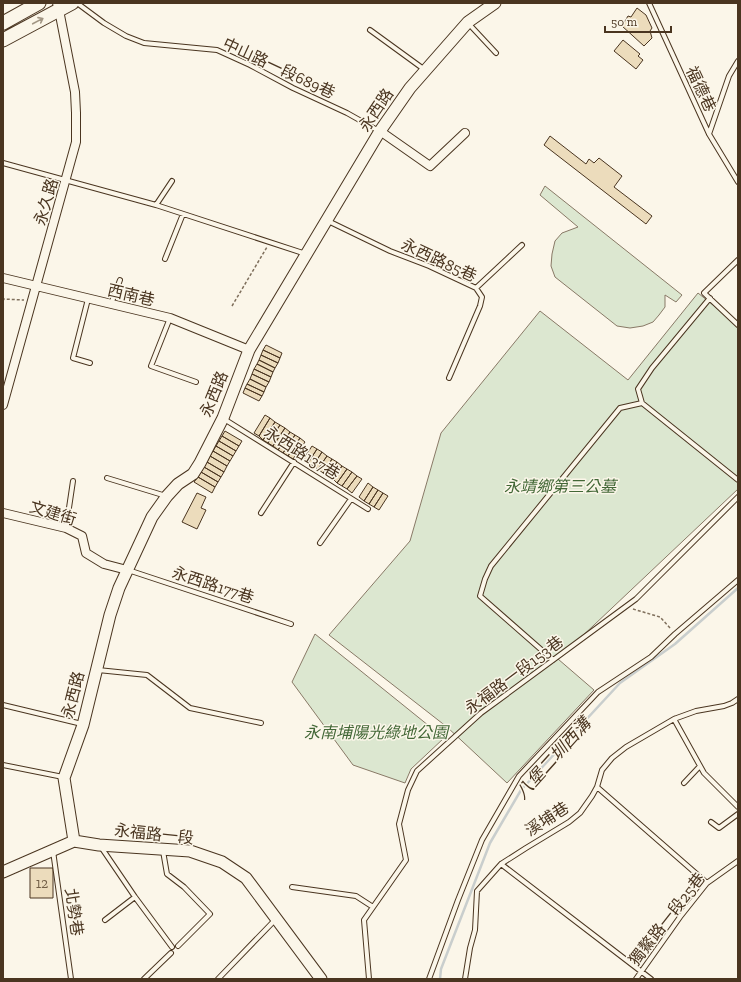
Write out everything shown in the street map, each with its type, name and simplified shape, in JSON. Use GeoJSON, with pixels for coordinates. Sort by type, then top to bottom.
{"type":"FeatureCollection","features":[{"type":"Feature","properties":{"kind":"main road"},"geometry":{"type":"LineString","coordinates":[[3,23],[39,3]]}},
{"type":"Feature","properties":{"kind":"main road"},"geometry":{"type":"LineString","coordinates":[[3,40],[58,7],[72,3]]}},
{"type":"Feature","properties":{"kind":"street","name":"永西路"},"geometry":{"type":"LineString","coordinates":[[74,841],[64,778],[83,725],[110,615],[119,588],[152,517],[167,496],[178,484],[193,474],[200,463],[223,418],[249,350],[380,132],[410,88],[468,22],[495,3]]}},
{"type":"Feature","properties":{"kind":"street","name":"永久路"},"geometry":{"type":"LineString","coordinates":[[3,404],[76,142],[75,92],[58,7]]}},
{"type":"Feature","properties":{"kind":"street"},"geometry":{"type":"LineString","coordinates":[[380,132],[430,166],[465,134]]}},
{"type":"Feature","properties":{"kind":"street","name":"西南巷"},"geometry":{"type":"LineString","coordinates":[[3,278],[170,318],[249,350]]}},
{"type":"Feature","properties":{"kind":"street","name":"文建街"},"geometry":{"type":"LineString","coordinates":[[3,513],[66,528],[82,536],[86,553],[104,564],[127,570]]}},
{"type":"Feature","properties":{"kind":"street","name":"永福路一段"},"geometry":{"type":"LineString","coordinates":[[4,874],[53,849],[74,841],[99,845],[190,851],[222,862],[246,878],[321,979]]}},
{"type":"Feature","properties":{"kind":"lane","name":"中山路一段689巷"},"geometry":{"type":"LineString","coordinates":[[77,3],[104,23],[126,36],[144,43],[217,50],[250,65],[293,88],[347,112],[380,132]]}},
{"type":"Feature","properties":{"kind":"lane","name":"福德巷"},"geometry":{"type":"LineString","coordinates":[[649,3],[709,134],[738,182]]}},
{"type":"Feature","properties":{"kind":"lane"},"geometry":{"type":"LineString","coordinates":[[468,22],[496,53]]}},
{"type":"Feature","properties":{"kind":"lane"},"geometry":{"type":"LineString","coordinates":[[370,30],[426,70]]}},
{"type":"Feature","properties":{"kind":"lane"},"geometry":{"type":"LineString","coordinates":[[709,134],[729,76],[738,61]]}},
{"type":"Feature","properties":{"kind":"lane"},"geometry":{"type":"LineString","coordinates":[[3,162],[183,214],[307,254]]}},
{"type":"Feature","properties":{"kind":"lane"},"geometry":{"type":"LineString","coordinates":[[156,206],[172,181]]}},
{"type":"Feature","properties":{"kind":"lane"},"geometry":{"type":"LineString","coordinates":[[165,259],[183,214]]}},
{"type":"Feature","properties":{"kind":"lane","name":"永西路85巷"},"geometry":{"type":"LineString","coordinates":[[327,220],[390,251],[429,266],[476,288],[482,297],[480,306],[449,378]]}},
{"type":"Feature","properties":{"kind":"lane"},"geometry":{"type":"LineString","coordinates":[[476,288],[522,245]]}},
{"type":"Feature","properties":{"kind":"lane"},"geometry":{"type":"LineString","coordinates":[[738,260],[704,293],[738,325]]}},
{"type":"Feature","properties":{"kind":"lane"},"geometry":{"type":"LineString","coordinates":[[111,304],[120,280]]}},
{"type":"Feature","properties":{"kind":"lane"},"geometry":{"type":"LineString","coordinates":[[710,298],[652,368],[638,388],[642,403],[738,480]]}},
{"type":"Feature","properties":{"kind":"lane"},"geometry":{"type":"LineString","coordinates":[[88,299],[73,358],[90,364]]}},
{"type":"Feature","properties":{"kind":"lane"},"geometry":{"type":"LineString","coordinates":[[170,318],[151,366],[196,382]]}},
{"type":"Feature","properties":{"kind":"lane"},"geometry":{"type":"LineString","coordinates":[[553,660],[480,596],[485,579],[491,566],[620,408],[642,403]]}},
{"type":"Feature","properties":{"kind":"lane","name":"永西路137巷"},"geometry":{"type":"LineString","coordinates":[[223,418],[368,509]]}},
{"type":"Feature","properties":{"kind":"lane"},"geometry":{"type":"LineString","coordinates":[[261,513],[294,462]]}},
{"type":"Feature","properties":{"kind":"lane"},"geometry":{"type":"LineString","coordinates":[[107,478],[167,496]]}},
{"type":"Feature","properties":{"kind":"lane"},"geometry":{"type":"LineString","coordinates":[[66,528],[73,481]]}},
{"type":"Feature","properties":{"kind":"lane","name":"永福路一段153巷"},"geometry":{"type":"LineString","coordinates":[[369,979],[364,920],[406,860],[400,824],[408,790],[417,772],[481,713],[636,599],[738,497]]}},
{"type":"Feature","properties":{"kind":"lane"},"geometry":{"type":"LineString","coordinates":[[320,543],[351,499]]}},
{"type":"Feature","properties":{"kind":"lane","name":"永西路177巷"},"geometry":{"type":"LineString","coordinates":[[127,570],[291,624]]}},
{"type":"Feature","properties":{"kind":"lane"},"geometry":{"type":"LineString","coordinates":[[428,979],[482,840],[520,776],[598,692],[651,657],[675,634],[738,580]]}},
{"type":"Feature","properties":{"kind":"lane"},"geometry":{"type":"LineString","coordinates":[[96,670],[147,675],[190,708],[261,723]]}},
{"type":"Feature","properties":{"kind":"lane","name":"溪埔巷"},"geometry":{"type":"LineString","coordinates":[[465,979],[470,948],[475,930],[478,891],[501,864],[569,822],[580,813],[597,788],[602,770],[612,758],[626,747],[674,719],[696,711],[724,706],[738,699]]}},
{"type":"Feature","properties":{"kind":"lane"},"geometry":{"type":"LineString","coordinates":[[3,705],[83,725]]}},
{"type":"Feature","properties":{"kind":"lane"},"geometry":{"type":"LineString","coordinates":[[674,719],[704,773],[738,807]]}},
{"type":"Feature","properties":{"kind":"lane"},"geometry":{"type":"LineString","coordinates":[[3,765],[64,778]]}},
{"type":"Feature","properties":{"kind":"lane"},"geometry":{"type":"LineString","coordinates":[[684,783],[700,766]]}},
{"type":"Feature","properties":{"kind":"lane"},"geometry":{"type":"LineString","coordinates":[[597,788],[707,883]]}},
{"type":"Feature","properties":{"kind":"lane"},"geometry":{"type":"LineString","coordinates":[[711,822],[719,828],[738,814]]}},
{"type":"Feature","properties":{"kind":"lane"},"geometry":{"type":"LineString","coordinates":[[99,845],[172,947]]}},
{"type":"Feature","properties":{"kind":"lane"},"geometry":{"type":"LineString","coordinates":[[162,848],[167,874],[184,887],[210,914],[178,946]]}},
{"type":"Feature","properties":{"kind":"lane","name":"北勢巷"},"geometry":{"type":"LineString","coordinates":[[53,849],[72,979]]}},
{"type":"Feature","properties":{"kind":"lane","name":"獨鰲路一段25巷"},"geometry":{"type":"LineString","coordinates":[[636,979],[680,916],[707,883],[738,861]]}},
{"type":"Feature","properties":{"kind":"lane"},"geometry":{"type":"LineString","coordinates":[[501,864],[651,979]]}},
{"type":"Feature","properties":{"kind":"lane"},"geometry":{"type":"LineString","coordinates":[[292,887],[356,896],[373,907]]}},
{"type":"Feature","properties":{"kind":"lane"},"geometry":{"type":"LineString","coordinates":[[104,920],[135,896]]}},
{"type":"Feature","properties":{"kind":"lane"},"geometry":{"type":"LineString","coordinates":[[218,979],[276,918]]}},
{"type":"Feature","properties":{"kind":"lane"},"geometry":{"type":"LineString","coordinates":[[147,978],[171,953]]}},
{"type":"Feature","properties":{"kind":"path"},"geometry":{"type":"LineString","coordinates":[[232,306],[270,242]]}},
{"type":"Feature","properties":{"kind":"path"},"geometry":{"type":"LineString","coordinates":[[3,301],[4,299],[32,301]]}},
{"type":"Feature","properties":{"kind":"path"},"geometry":{"type":"LineString","coordinates":[[626,607],[660,617],[675,634]]}},
{"type":"Feature","properties":{"kind":"green space"},"geometry":{"type":"Polygon","coordinates":[[[545,186],[682,295],[676,302],[665,295],[665,307],[653,322],[643,326],[630,328],[617,326],[555,277],[551,266],[555,241],[562,233],[578,227],[540,195],[545,186]]]}},
{"type":"Feature","properties":{"kind":"green space","name":"永靖鄉第三公墓"},"geometry":{"type":"Polygon","coordinates":[[[698,293],[738,325],[738,489],[558,659],[594,690],[507,783],[447,727],[329,635],[410,541],[441,433],[540,311],[628,380],[698,293]]]}},
{"type":"Feature","properties":{"kind":"green space","name":"永南埔陽光綠地公園"},"geometry":{"type":"Polygon","coordinates":[[[315,634],[444,738],[411,769],[405,783],[353,765],[292,682],[315,634]]]}},
{"type":"Feature","properties":{"kind":"building"},"geometry":{"type":"Polygon","coordinates":[[[637,8],[646,15],[652,28],[650,31],[652,38],[644,46],[622,26],[628,16],[631,17],[637,8]]]}},
{"type":"Feature","properties":{"kind":"building"},"geometry":{"type":"Polygon","coordinates":[[[623,40],[640,54],[638,56],[643,60],[636,69],[614,51],[623,40]]]}},
{"type":"Feature","properties":{"kind":"building"},"geometry":{"type":"Polygon","coordinates":[[[550,136],[586,164],[589,159],[594,163],[599,158],[622,176],[614,187],[652,216],[646,224],[544,145],[550,136]]]}},
{"type":"Feature","properties":{"kind":"building"},"geometry":{"type":"Polygon","coordinates":[[[266,345],[282,353],[280,358],[263,350],[266,345]]]}},
{"type":"Feature","properties":{"kind":"building"},"geometry":{"type":"Polygon","coordinates":[[[263,350],[280,358],[278,363],[261,355],[263,350]]]}},
{"type":"Feature","properties":{"kind":"building"},"geometry":{"type":"Polygon","coordinates":[[[261,355],[278,363],[275,368],[259,360],[261,355]]]}},
{"type":"Feature","properties":{"kind":"building"},"geometry":{"type":"Polygon","coordinates":[[[259,360],[275,368],[273,372],[257,364],[259,360]]]}},
{"type":"Feature","properties":{"kind":"building"},"geometry":{"type":"Polygon","coordinates":[[[257,364],[273,372],[271,377],[254,369],[257,364]]]}},
{"type":"Feature","properties":{"kind":"building"},"geometry":{"type":"Polygon","coordinates":[[[254,369],[271,377],[269,382],[252,374],[254,369]]]}},
{"type":"Feature","properties":{"kind":"building"},"geometry":{"type":"Polygon","coordinates":[[[252,374],[269,382],[266,387],[250,379],[252,374]]]}},
{"type":"Feature","properties":{"kind":"building"},"geometry":{"type":"Polygon","coordinates":[[[250,379],[266,387],[264,392],[247,384],[250,379]]]}},
{"type":"Feature","properties":{"kind":"building"},"geometry":{"type":"Polygon","coordinates":[[[247,384],[264,392],[262,396],[245,388],[247,384]]]}},
{"type":"Feature","properties":{"kind":"building"},"geometry":{"type":"Polygon","coordinates":[[[245,388],[262,396],[259,401],[243,393],[245,388]]]}},
{"type":"Feature","properties":{"kind":"building"},"geometry":{"type":"Polygon","coordinates":[[[265,415],[270,418],[259,436],[254,433],[265,415]]]}},
{"type":"Feature","properties":{"kind":"building"},"geometry":{"type":"Polygon","coordinates":[[[270,418],[275,422],[263,440],[259,436],[270,418]]]}},
{"type":"Feature","properties":{"kind":"building"},"geometry":{"type":"Polygon","coordinates":[[[275,422],[280,425],[268,443],[263,440],[275,422]]]}},
{"type":"Feature","properties":{"kind":"building"},"geometry":{"type":"Polygon","coordinates":[[[280,425],[285,428],[273,446],[268,443],[280,425]]]}},
{"type":"Feature","properties":{"kind":"building"},"geometry":{"type":"Polygon","coordinates":[[[285,428],[290,432],[278,450],[273,446],[285,428]]]}},
{"type":"Feature","properties":{"kind":"building"},"geometry":{"type":"Polygon","coordinates":[[[225,431],[242,441],[239,446],[222,436],[225,431]]]}},
{"type":"Feature","properties":{"kind":"building"},"geometry":{"type":"Polygon","coordinates":[[[290,432],[295,435],[283,453],[278,450],[290,432]]]}},
{"type":"Feature","properties":{"kind":"building"},"geometry":{"type":"Polygon","coordinates":[[[295,435],[300,438],[288,456],[283,453],[295,435]]]}},
{"type":"Feature","properties":{"kind":"building"},"geometry":{"type":"Polygon","coordinates":[[[222,436],[239,446],[236,451],[219,441],[222,436]]]}},
{"type":"Feature","properties":{"kind":"building"},"geometry":{"type":"Polygon","coordinates":[[[300,438],[305,442],[293,459],[288,456],[300,438]]]}},
{"type":"Feature","properties":{"kind":"building"},"geometry":{"type":"Polygon","coordinates":[[[219,441],[236,451],[233,456],[216,446],[219,441]]]}},
{"type":"Feature","properties":{"kind":"building"},"geometry":{"type":"Polygon","coordinates":[[[216,446],[233,456],[230,461],[213,451],[216,446]]]}},
{"type":"Feature","properties":{"kind":"building"},"geometry":{"type":"Polygon","coordinates":[[[312,446],[317,449],[308,463],[303,460],[312,446]]]}},
{"type":"Feature","properties":{"kind":"building"},"geometry":{"type":"Polygon","coordinates":[[[317,449],[322,452],[313,466],[308,463],[317,449]]]}},
{"type":"Feature","properties":{"kind":"building"},"geometry":{"type":"Polygon","coordinates":[[[213,451],[230,461],[227,466],[210,456],[213,451]]]}},
{"type":"Feature","properties":{"kind":"building"},"geometry":{"type":"Polygon","coordinates":[[[322,452],[327,456],[318,469],[313,466],[322,452]]]}},
{"type":"Feature","properties":{"kind":"building"},"geometry":{"type":"Polygon","coordinates":[[[210,456],[227,466],[224,472],[207,462],[210,456]]]}},
{"type":"Feature","properties":{"kind":"building"},"geometry":{"type":"Polygon","coordinates":[[[327,456],[332,459],[323,473],[318,469],[327,456]]]}},
{"type":"Feature","properties":{"kind":"building"},"geometry":{"type":"Polygon","coordinates":[[[332,459],[337,462],[328,476],[323,473],[332,459]]]}},
{"type":"Feature","properties":{"kind":"building"},"geometry":{"type":"Polygon","coordinates":[[[207,462],[224,472],[221,477],[204,467],[207,462]]]}},
{"type":"Feature","properties":{"kind":"building"},"geometry":{"type":"Polygon","coordinates":[[[337,462],[342,466],[333,479],[328,476],[337,462]]]}},
{"type":"Feature","properties":{"kind":"building"},"geometry":{"type":"Polygon","coordinates":[[[342,466],[347,469],[337,483],[333,479],[342,466]]]}},
{"type":"Feature","properties":{"kind":"building"},"geometry":{"type":"Polygon","coordinates":[[[204,467],[221,477],[218,482],[201,472],[204,467]]]}},
{"type":"Feature","properties":{"kind":"building"},"geometry":{"type":"Polygon","coordinates":[[[347,469],[352,472],[342,486],[337,483],[347,469]]]}},
{"type":"Feature","properties":{"kind":"building"},"geometry":{"type":"Polygon","coordinates":[[[201,472],[218,482],[215,487],[198,477],[201,472]]]}},
{"type":"Feature","properties":{"kind":"building"},"geometry":{"type":"Polygon","coordinates":[[[352,472],[357,476],[347,489],[342,486],[352,472]]]}},
{"type":"Feature","properties":{"kind":"building"},"geometry":{"type":"Polygon","coordinates":[[[357,476],[362,479],[352,493],[347,489],[357,476]]]}},
{"type":"Feature","properties":{"kind":"building"},"geometry":{"type":"Polygon","coordinates":[[[198,477],[215,487],[212,493],[194,482],[198,477]]]}},
{"type":"Feature","properties":{"kind":"building"},"geometry":{"type":"Polygon","coordinates":[[[368,483],[373,487],[364,501],[359,497],[368,483]]]}},
{"type":"Feature","properties":{"kind":"building"},"geometry":{"type":"Polygon","coordinates":[[[373,487],[378,490],[369,504],[364,501],[373,487]]]}},
{"type":"Feature","properties":{"kind":"building"},"geometry":{"type":"Polygon","coordinates":[[[378,490],[383,493],[374,507],[369,504],[378,490]]]}},
{"type":"Feature","properties":{"kind":"building"},"geometry":{"type":"Polygon","coordinates":[[[197,493],[206,497],[201,508],[206,510],[197,529],[182,522],[197,493]]]}},
{"type":"Feature","properties":{"kind":"building"},"geometry":{"type":"Polygon","coordinates":[[[383,493],[388,496],[379,510],[374,507],[383,493]]]}},
{"type":"Feature","properties":{"kind":"building"},"geometry":{"type":"Polygon","coordinates":[[[30,868],[53,868],[53,898],[30,898],[30,868]]]}},
{"type":"Feature","properties":{"kind":"waterway","name":"八堡二圳西溝"},"geometry":{"type":"LineString","coordinates":[[440,979],[441,969],[490,843],[521,790],[620,683],[675,644],[738,588]]}}]}
